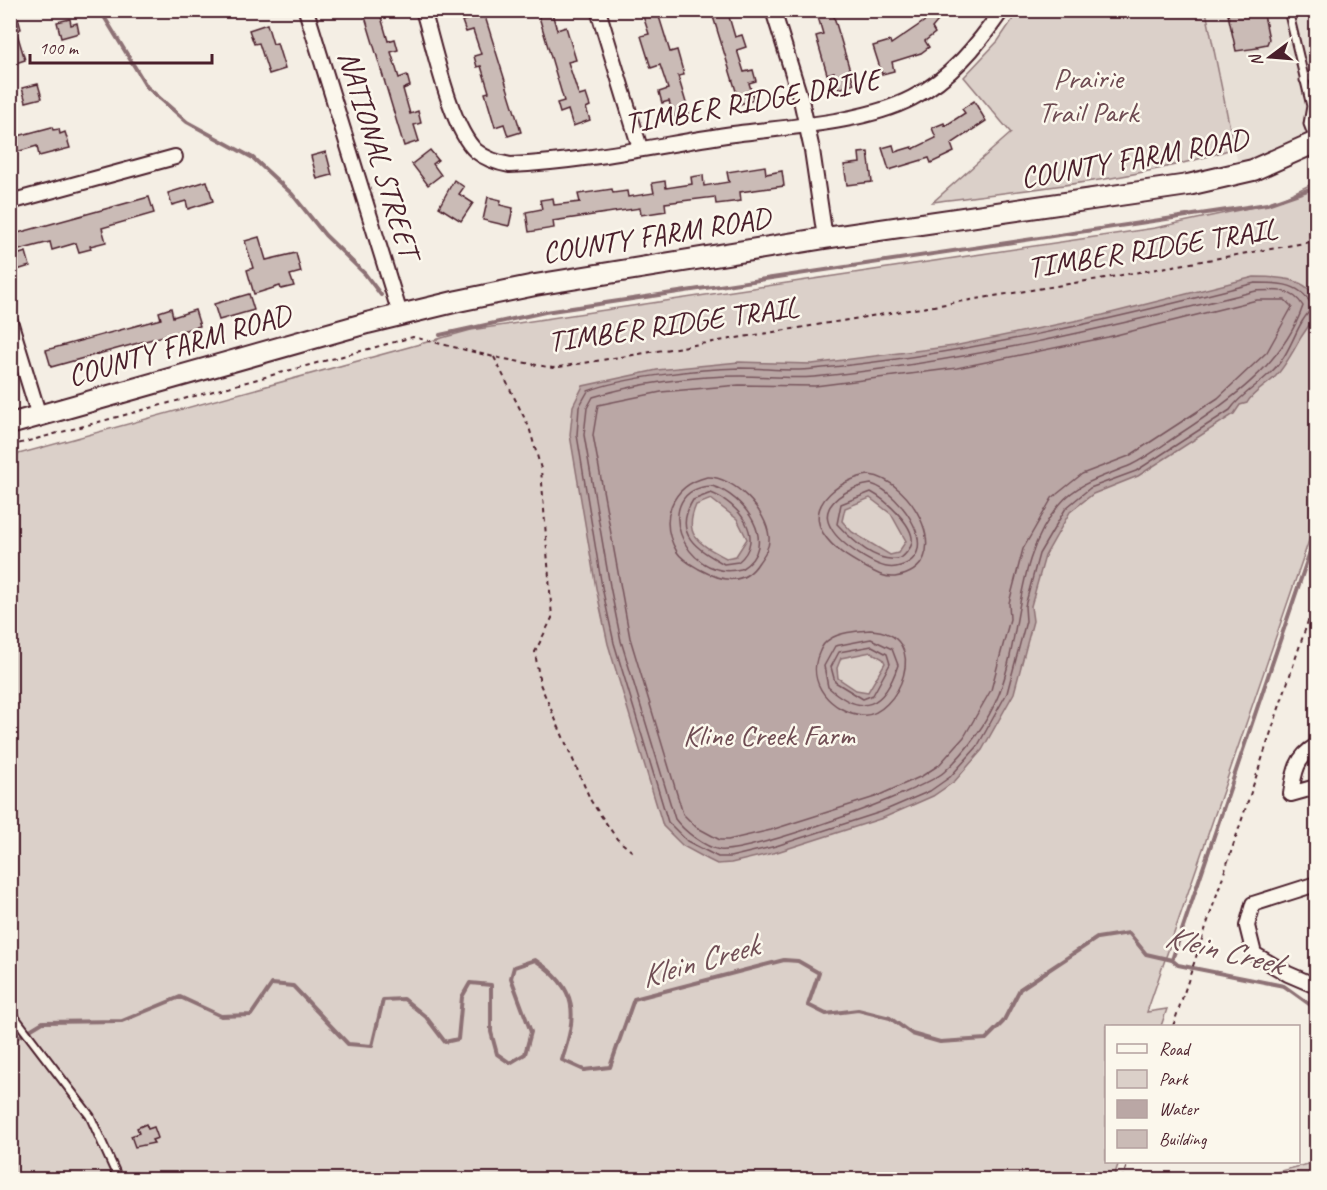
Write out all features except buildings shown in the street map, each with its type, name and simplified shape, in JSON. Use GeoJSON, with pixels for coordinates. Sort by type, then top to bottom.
{"type":"FeatureCollection","features":[{"type":"Feature","properties":{"kind":"main road","name":"COUNTY FARM ROAD"},"geometry":{"type":"LineString","coordinates":[[10,424],[400,314],[535,285],[825,238],[1197,183],[1253,170],[1316,142]]}},
{"type":"Feature","properties":{"kind":"street","name":"NATIONAL STREET"},"geometry":{"type":"LineString","coordinates":[[306,10],[400,314]]}},
{"type":"Feature","properties":{"kind":"street","name":"TIMBER RIDGE DRIVE"},"geometry":{"type":"LineString","coordinates":[[423,10],[456,121],[476,151],[496,162],[510,165],[862,115],[913,98],[954,70],[973,51],[1002,10]]}},
{"type":"Feature","properties":{"kind":"street"},"geometry":{"type":"LineString","coordinates":[[598,10],[640,148]]}},
{"type":"Feature","properties":{"kind":"street"},"geometry":{"type":"LineString","coordinates":[[773,10],[806,124],[825,238]]}},
{"type":"Feature","properties":{"kind":"street"},"geometry":{"type":"LineString","coordinates":[[10,202],[175,157]]}},
{"type":"Feature","properties":{"kind":"street"},"geometry":{"type":"LineString","coordinates":[[10,321],[39,416]]}},
{"type":"Feature","properties":{"kind":"street"},"geometry":{"type":"LineString","coordinates":[[1317,746],[1308,751],[1295,767],[1291,794],[1317,787]]}},
{"type":"Feature","properties":{"kind":"street"},"geometry":{"type":"LineString","coordinates":[[1317,884],[1252,904],[1247,926],[1254,954],[1288,974],[1317,986]]}},
{"type":"Feature","properties":{"kind":"lane"},"geometry":{"type":"LineString","coordinates":[[1288,10],[1304,80],[1314,108],[1308,124],[1316,142]]}},
{"type":"Feature","properties":{"kind":"lane"},"geometry":{"type":"LineString","coordinates":[[1304,80],[1317,73]]}},
{"type":"Feature","properties":{"kind":"lane"},"geometry":{"type":"LineString","coordinates":[[10,1011],[90,1116],[119,1179]]}},
{"type":"Feature","properties":{"kind":"path","name":"TIMBER RIDGE TRAIL"},"geometry":{"type":"LineString","coordinates":[[10,446],[413,337],[494,357],[553,368],[1128,274],[1317,240]]}},
{"type":"Feature","properties":{"kind":"path"},"geometry":{"type":"LineString","coordinates":[[494,357],[529,427],[541,469],[552,618],[535,652],[540,684],[591,801],[617,839],[634,853]]}},
{"type":"Feature","properties":{"kind":"path"},"geometry":{"type":"LineString","coordinates":[[1173,1025],[1317,597]]}},
{"type":"Feature","properties":{"kind":"path"},"geometry":{"type":"LineString","coordinates":[[1122,1179],[1127,1163]]}},
{"type":"Feature","properties":{"kind":"shaded area"},"geometry":{"type":"Polygon","coordinates":[[[1206,11],[1316,11],[1316,134],[1238,164],[1206,11]]]}},
{"type":"Feature","properties":{"kind":"green space","name":"Prairie Trail Park"},"geometry":{"type":"Polygon","coordinates":[[[1019,10],[1206,11],[1234,148],[1198,159],[1123,176],[933,202],[1011,133],[964,77],[998,41],[1019,10]]]}},
{"type":"Feature","properties":{"kind":"green space","name":"Kline Creek Farm"},"geometry":{"type":"Polygon","coordinates":[[[1316,182],[1316,520],[1147,1012],[1167,1009],[1161,1025],[1105,1025],[1105,1163],[1119,1163],[1113,1179],[11,1180],[11,456],[471,330],[1155,228],[1272,203],[1316,182]]]}},
{"type":"Feature","properties":{"kind":"green space"},"geometry":{"type":"Polygon","coordinates":[[[1316,1162],[1316,1179],[1249,1179],[1316,1162]]]}},
{"type":"Feature","properties":{"kind":"water"},"geometry":{"type":"Polygon","coordinates":[[[1254,277],[1296,282],[1305,286],[1312,293],[1315,302],[1312,321],[1285,365],[1247,403],[1240,405],[1234,414],[1138,476],[1093,494],[1070,512],[1045,556],[1031,606],[1033,621],[1014,693],[982,750],[955,781],[933,796],[883,818],[777,852],[731,863],[717,864],[683,846],[663,826],[608,644],[570,435],[573,406],[583,386],[657,370],[739,362],[812,364],[954,346],[1103,315],[1254,277]],[[870,498],[845,508],[842,521],[852,532],[890,555],[898,553],[906,541],[891,514],[870,498]],[[711,499],[696,505],[691,525],[696,538],[726,558],[736,556],[747,539],[737,519],[711,499]],[[871,652],[841,658],[837,668],[838,678],[856,690],[868,692],[885,663],[883,659],[871,652]]]}},
{"type":"Feature","properties":{"kind":"waterway"},"geometry":{"type":"LineString","coordinates":[[100,10],[147,87],[187,122],[253,158],[292,194],[325,235],[365,274],[381,295]]}},
{"type":"Feature","properties":{"kind":"waterway"},"geometry":{"type":"LineString","coordinates":[[440,335],[545,312],[1267,204],[1316,187]]}},
{"type":"Feature","properties":{"kind":"waterway"},"geometry":{"type":"LineString","coordinates":[[1172,960],[1316,534]]}},
{"type":"Feature","properties":{"kind":"waterway","name":"Klein Creek"},"geometry":{"type":"LineString","coordinates":[[10,1042],[43,1022],[122,1021],[180,997],[221,1016],[251,1015],[272,984],[293,986],[348,1044],[372,1046],[383,1000],[404,999],[426,1017],[445,1042],[458,1039],[462,997],[470,983],[491,985],[491,1032],[497,1054],[510,1063],[525,1054],[531,1032],[511,978],[514,967],[535,960],[560,981],[567,992],[572,1016],[562,1060],[584,1070],[610,1067],[634,999],[784,960],[798,961],[819,973],[808,1005],[826,1014],[858,1010],[890,1018],[912,1034],[940,1042],[986,1039],[1003,1022],[1020,989],[1097,938],[1129,933],[1146,954],[1172,960],[1178,965],[1284,986],[1316,1009]]}}]}
